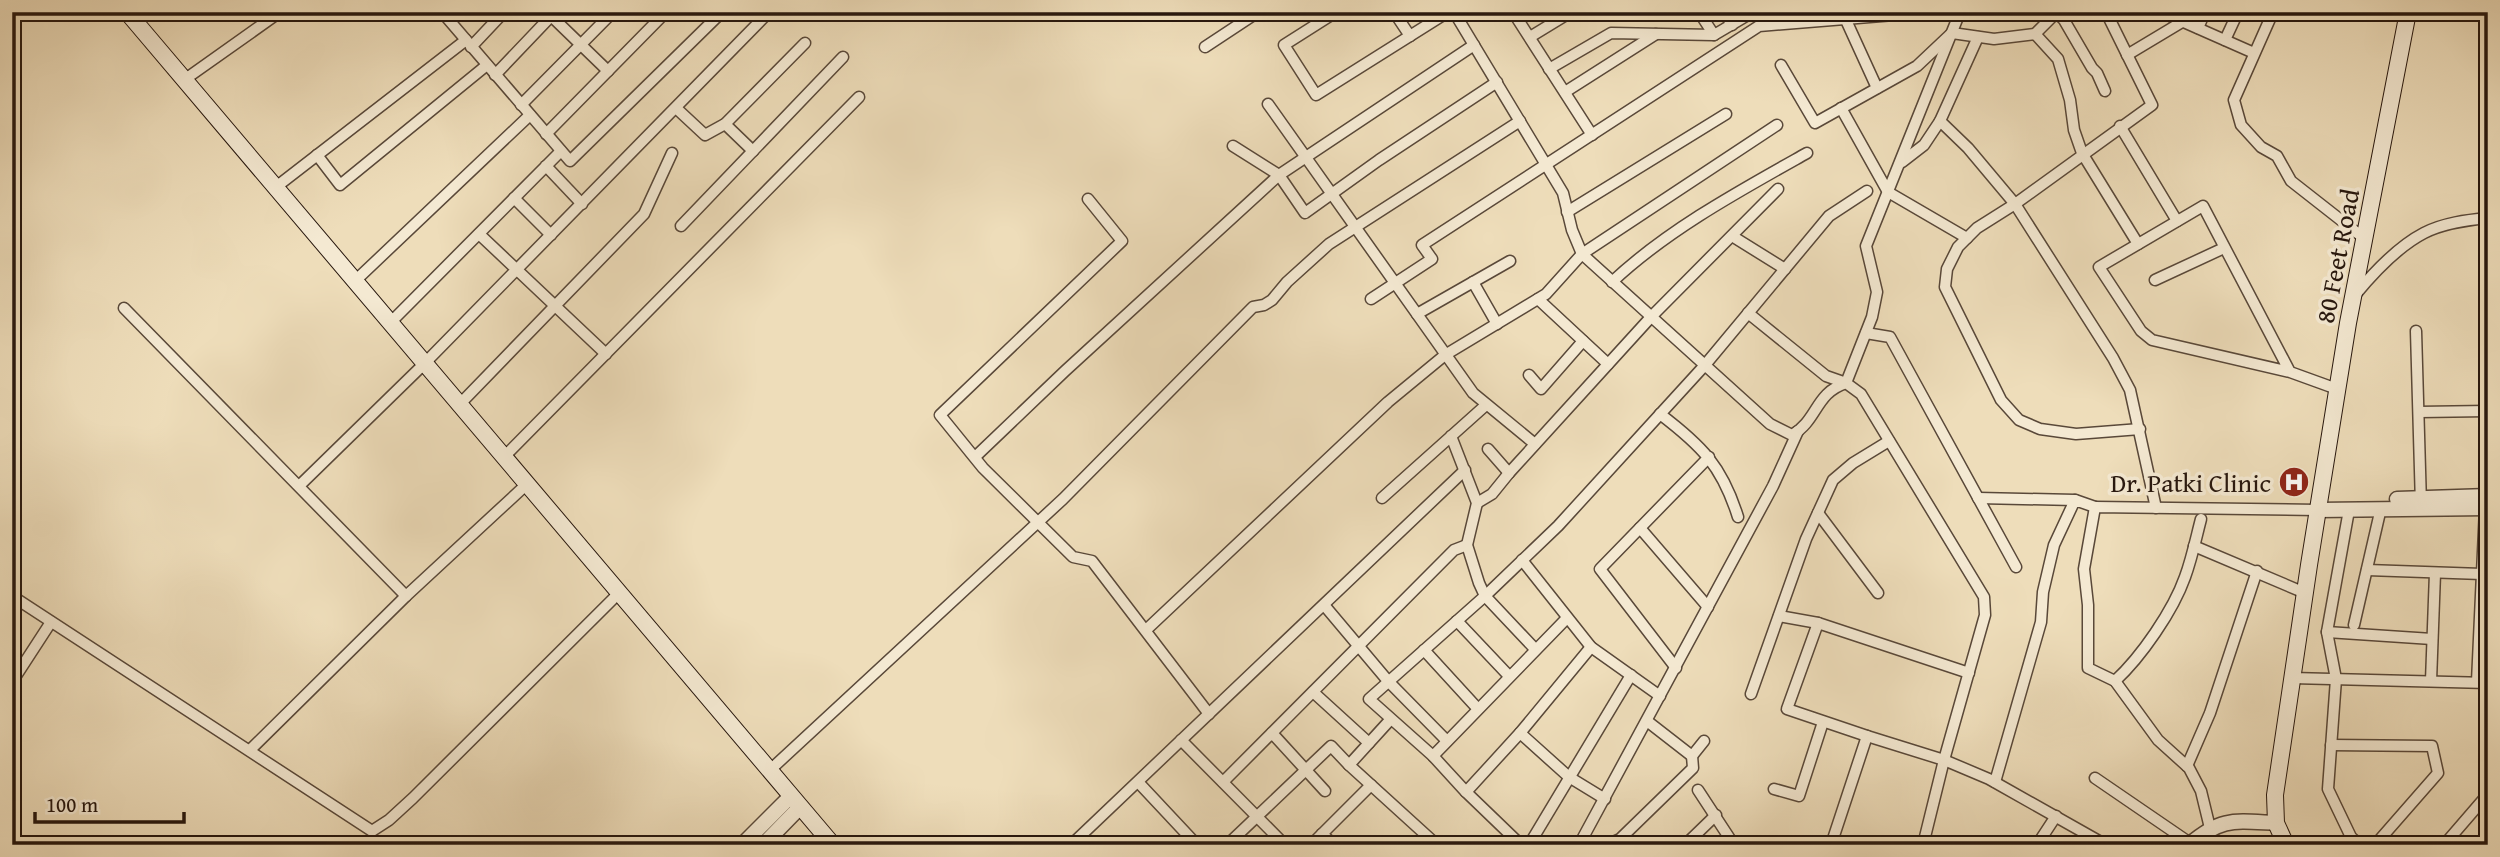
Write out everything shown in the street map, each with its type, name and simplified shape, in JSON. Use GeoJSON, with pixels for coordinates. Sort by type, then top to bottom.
{"type":"FeatureCollection","features":[{"type":"Feature","properties":{"kind":"main road"},"geometry":{"type":"LineString","coordinates":[[127,12],[833,845]]}},
{"type":"Feature","properties":{"kind":"main road","name":"80 Feet Road"},"geometry":{"type":"LineString","coordinates":[[2276,823],[2275,795],[2305,593],[2323,509],[2337,389],[2408,12]]}},
{"type":"Feature","properties":{"kind":"main road"},"geometry":{"type":"LineString","coordinates":[[2276,823],[2286,845]]}},
{"type":"Feature","properties":{"kind":"street"},"geometry":{"type":"LineString","coordinates":[[184,80],[281,12]]}},
{"type":"Feature","properties":{"kind":"street"},"geometry":{"type":"LineString","coordinates":[[442,12],[570,160],[722,12]]}},
{"type":"Feature","properties":{"kind":"street"},"geometry":{"type":"LineString","coordinates":[[276,187],[468,43],[504,12]]}},
{"type":"Feature","properties":{"kind":"street"},"geometry":{"type":"LineString","coordinates":[[521,105],[613,12]]}},
{"type":"Feature","properties":{"kind":"street"},"geometry":{"type":"LineString","coordinates":[[547,134],[666,12]]}},
{"type":"Feature","properties":{"kind":"street"},"geometry":{"type":"LineString","coordinates":[[299,486],[424,364],[769,12]]}},
{"type":"Feature","properties":{"kind":"street"},"geometry":{"type":"LineString","coordinates":[[1205,47],[1258,12]]}},
{"type":"Feature","properties":{"kind":"street"},"geometry":{"type":"LineString","coordinates":[[1336,12],[1284,45],[1316,95],[1448,12]]}},
{"type":"Feature","properties":{"kind":"street"},"geometry":{"type":"LineString","coordinates":[[1394,12],[1410,36]]}},
{"type":"Feature","properties":{"kind":"street"},"geometry":{"type":"LineString","coordinates":[[1454,12],[1563,193],[1582,254],[1770,424],[1792,435],[1802,429],[1831,388],[1846,383],[1866,333],[1877,292],[1866,246],[1960,12]]}},
{"type":"Feature","properties":{"kind":"street"},"geometry":{"type":"LineString","coordinates":[[1513,12],[1592,135]]}},
{"type":"Feature","properties":{"kind":"street"},"geometry":{"type":"LineString","coordinates":[[1530,37],[1571,12]]}},
{"type":"Feature","properties":{"kind":"street"},"geometry":{"type":"LineString","coordinates":[[1699,12],[1714,35]]}},
{"type":"Feature","properties":{"kind":"street"},"geometry":{"type":"LineString","coordinates":[[1724,12],[1732,25]]}},
{"type":"Feature","properties":{"kind":"street"},"geometry":{"type":"LineString","coordinates":[[1549,69],[1611,33],[1714,35],[1753,12]]}},
{"type":"Feature","properties":{"kind":"street"},"geometry":{"type":"LineString","coordinates":[[1371,299],[1433,259],[1422,245],[1759,26],[1876,14],[1931,12]]}},
{"type":"Feature","properties":{"kind":"street"},"geometry":{"type":"LineString","coordinates":[[2106,12],[2151,105],[2015,204],[1977,228],[1958,247],[1947,269],[1945,287],[2001,400],[2019,420],[2040,429],[2076,434],[2140,429]]}},
{"type":"Feature","properties":{"kind":"street"},"geometry":{"type":"LineString","coordinates":[[2198,29],[2206,12]]}},
{"type":"Feature","properties":{"kind":"street"},"geometry":{"type":"LineString","coordinates":[[2225,40],[2238,12]]}},
{"type":"Feature","properties":{"kind":"street"},"geometry":{"type":"LineString","coordinates":[[2273,12],[2234,100],[2242,125],[2261,147],[2277,156],[2291,181],[2365,239]]}},
{"type":"Feature","properties":{"kind":"street"},"geometry":{"type":"LineString","coordinates":[[495,75],[551,13],[608,71]]}},
{"type":"Feature","properties":{"kind":"street"},"geometry":{"type":"LineString","coordinates":[[2164,13],[2254,53]]}},
{"type":"Feature","properties":{"kind":"street"},"geometry":{"type":"LineString","coordinates":[[1952,33],[1994,39],[2035,34],[2061,14],[2105,91]]}},
{"type":"Feature","properties":{"kind":"street"},"geometry":{"type":"LineString","coordinates":[[1845,18],[1877,88]]}},
{"type":"Feature","properties":{"kind":"street"},"geometry":{"type":"LineString","coordinates":[[2127,55],[2182,22]]}},
{"type":"Feature","properties":{"kind":"street"},"geometry":{"type":"LineString","coordinates":[[1781,65],[1815,123],[1917,66],[1952,33]]}},
{"type":"Feature","properties":{"kind":"street"},"geometry":{"type":"LineString","coordinates":[[1564,92],[1656,34]]}},
{"type":"Feature","properties":{"kind":"street"},"geometry":{"type":"LineString","coordinates":[[2035,34],[2058,59],[2082,153],[2138,244]]}},
{"type":"Feature","properties":{"kind":"street"},"geometry":{"type":"LineString","coordinates":[[1899,163],[1924,145],[1940,121],[1978,37]]}},
{"type":"Feature","properties":{"kind":"street"},"geometry":{"type":"LineString","coordinates":[[676,108],[705,135],[725,124],[805,43]]}},
{"type":"Feature","properties":{"kind":"street"},"geometry":{"type":"LineString","coordinates":[[975,457],[1279,175],[1474,45]]}},
{"type":"Feature","properties":{"kind":"street"},"geometry":{"type":"LineString","coordinates":[[681,226],[842,57]]}},
{"type":"Feature","properties":{"kind":"street"},"geometry":{"type":"LineString","coordinates":[[317,155],[340,185],[486,65]]}},
{"type":"Feature","properties":{"kind":"street"},"geometry":{"type":"LineString","coordinates":[[1233,146],[1279,175],[1304,213],[1497,82]]}},
{"type":"Feature","properties":{"kind":"street"},"geometry":{"type":"LineString","coordinates":[[504,457],[859,97]]}},
{"type":"Feature","properties":{"kind":"street"},"geometry":{"type":"LineString","coordinates":[[1268,104],[1473,393],[1535,444]]}},
{"type":"Feature","properties":{"kind":"street"},"geometry":{"type":"LineString","coordinates":[[1842,108],[1888,192],[1966,238]]}},
{"type":"Feature","properties":{"kind":"street"},"geometry":{"type":"LineString","coordinates":[[1567,212],[1726,114]]}},
{"type":"Feature","properties":{"kind":"street"},"geometry":{"type":"LineString","coordinates":[[355,281],[530,115]]}},
{"type":"Feature","properties":{"kind":"street"},"geometry":{"type":"LineString","coordinates":[[770,771],[1038,522],[1253,307],[1272,300],[1287,282],[1329,244],[1520,121]]}},
{"type":"Feature","properties":{"kind":"street"},"geometry":{"type":"LineString","coordinates":[[1940,121],[1968,148],[2015,204],[2113,358],[2130,390],[2155,508]]}},
{"type":"Feature","properties":{"kind":"street"},"geometry":{"type":"LineString","coordinates":[[725,124],[753,151]]}},
{"type":"Feature","properties":{"kind":"street"},"geometry":{"type":"LineString","coordinates":[[1146,629],[1388,402],[1445,355],[1546,294],[1582,254],[1777,125]]}},
{"type":"Feature","properties":{"kind":"street"},"geometry":{"type":"LineString","coordinates":[[2120,126],[2177,221]]}},
{"type":"Feature","properties":{"kind":"street"},"geometry":{"type":"LineString","coordinates":[[390,323],[561,151]]}},
{"type":"Feature","properties":{"kind":"street"},"geometry":{"type":"LineString","coordinates":[[459,405],[644,215],[672,153]]}},
{"type":"Feature","properties":{"kind":"street"},"geometry":{"type":"LineString","coordinates":[[1612,282],[1634,261],[1722,202],[1807,153]]}},
{"type":"Feature","properties":{"kind":"street"},"geometry":{"type":"LineString","coordinates":[[546,166],[582,204]]}},
{"type":"Feature","properties":{"kind":"street"},"geometry":{"type":"LineString","coordinates":[[1477,503],[1492,494],[1651,317],[1778,189]]}},
{"type":"Feature","properties":{"kind":"street"},"geometry":{"type":"LineString","coordinates":[[1521,845],[1433,756],[1369,699],[1485,596],[1558,526],[1705,365],[1829,216],[1867,191]]}},
{"type":"Feature","properties":{"kind":"street"},"geometry":{"type":"LineString","coordinates":[[514,198],[551,235]]}},
{"type":"Feature","properties":{"kind":"street"},"geometry":{"type":"LineString","coordinates":[[1088,199],[1122,241],[940,415],[975,457],[1073,556],[1092,561],[1209,714]]}},
{"type":"Feature","properties":{"kind":"street"},"geometry":{"type":"LineString","coordinates":[[2290,372],[2203,206],[2099,267],[2141,331],[2152,340],[2290,372],[2337,389]]}},
{"type":"Feature","properties":{"kind":"street"},"geometry":{"type":"LineString","coordinates":[[2354,297],[2378,267],[2424,233],[2463,221],[2488,218]]}},
{"type":"Feature","properties":{"kind":"street"},"geometry":{"type":"LineString","coordinates":[[479,234],[606,354]]}},
{"type":"Feature","properties":{"kind":"street"},"geometry":{"type":"LineString","coordinates":[[1731,236],[1785,269]]}},
{"type":"Feature","properties":{"kind":"street"},"geometry":{"type":"LineString","coordinates":[[2155,280],[2224,248]]}},
{"type":"Feature","properties":{"kind":"street"},"geometry":{"type":"LineString","coordinates":[[1417,314],[1510,261]]}},
{"type":"Feature","properties":{"kind":"street"},"geometry":{"type":"LineString","coordinates":[[1474,282],[1497,324]]}},
{"type":"Feature","properties":{"kind":"street"},"geometry":{"type":"LineString","coordinates":[[1538,299],[1608,365]]}},
{"type":"Feature","properties":{"kind":"street"},"geometry":{"type":"LineString","coordinates":[[124,308],[406,596]]}},
{"type":"Feature","properties":{"kind":"street"},"geometry":{"type":"LineString","coordinates":[[1748,313],[1826,376],[1846,383],[1861,394],[1984,597],[1985,615],[1923,845]]}},
{"type":"Feature","properties":{"kind":"street"},"geometry":{"type":"LineString","coordinates":[[2416,331],[2421,503]]}},
{"type":"Feature","properties":{"kind":"street"},"geometry":{"type":"LineString","coordinates":[[1866,333],[1890,337],[2016,567]]}},
{"type":"Feature","properties":{"kind":"street"},"geometry":{"type":"LineString","coordinates":[[1529,375],[1542,388],[1583,341]]}},
{"type":"Feature","properties":{"kind":"street"},"geometry":{"type":"LineString","coordinates":[[1382,498],[1486,405]]}},
{"type":"Feature","properties":{"kind":"street"},"geometry":{"type":"LineString","coordinates":[[2418,412],[2488,411]]}},
{"type":"Feature","properties":{"kind":"street"},"geometry":{"type":"LineString","coordinates":[[1660,414],[1693,439],[1709,457],[1730,491],[1738,517]]}},
{"type":"Feature","properties":{"kind":"street"},"geometry":{"type":"LineString","coordinates":[[1578,845],[1773,486],[1798,431]]}},
{"type":"Feature","properties":{"kind":"street"},"geometry":{"type":"LineString","coordinates":[[1451,436],[1477,503],[1467,545],[1485,596],[1535,649]]}},
{"type":"Feature","properties":{"kind":"street"},"geometry":{"type":"LineString","coordinates":[[1751,694],[1806,538],[1833,480],[1853,463],[1889,441]]}},
{"type":"Feature","properties":{"kind":"street"},"geometry":{"type":"LineString","coordinates":[[1488,449],[1509,473]]}},
{"type":"Feature","properties":{"kind":"street"},"geometry":{"type":"LineString","coordinates":[[1676,668],[1600,569],[1709,457]]}},
{"type":"Feature","properties":{"kind":"street"},"geometry":{"type":"LineString","coordinates":[[1071,845],[1465,470]]}},
{"type":"Feature","properties":{"kind":"street"},"geometry":{"type":"LineString","coordinates":[[250,750],[406,596],[527,484]]}},
{"type":"Feature","properties":{"kind":"street"},"geometry":{"type":"LineString","coordinates":[[1979,498],[2076,500],[2095,507],[2155,508],[2349,510],[2381,509],[2421,503]]}},
{"type":"Feature","properties":{"kind":"street"},"geometry":{"type":"LineString","coordinates":[[1995,782],[2041,622],[2043,592],[2054,545],[2076,500]]}},
{"type":"Feature","properties":{"kind":"street"},"geometry":{"type":"LineString","coordinates":[[2292,678],[2482,682],[2487,504],[2335,503],[2323,509]]}},
{"type":"Feature","properties":{"kind":"street"},"geometry":{"type":"LineString","coordinates":[[2095,507],[2084,569],[2088,605],[2088,668],[2115,681],[2158,740],[2187,766],[2201,791],[2210,828]]}},
{"type":"Feature","properties":{"kind":"street"},"geometry":{"type":"LineString","coordinates":[[2354,625],[2381,509]]}},
{"type":"Feature","properties":{"kind":"street"},"geometry":{"type":"LineString","coordinates":[[2349,510],[2327,632],[2336,679],[2328,789],[2351,837],[2360,845]]}},
{"type":"Feature","properties":{"kind":"street"},"geometry":{"type":"LineString","coordinates":[[1818,513],[1878,593]]}},
{"type":"Feature","properties":{"kind":"street"},"geometry":{"type":"LineString","coordinates":[[2115,681],[2126,671],[2163,619],[2184,579],[2201,519]]}},
{"type":"Feature","properties":{"kind":"street"},"geometry":{"type":"LineString","coordinates":[[1640,528],[1708,607]]}},
{"type":"Feature","properties":{"kind":"street"},"geometry":{"type":"LineString","coordinates":[[1223,782],[1454,550],[1467,545]]}},
{"type":"Feature","properties":{"kind":"street"},"geometry":{"type":"LineString","coordinates":[[2194,546],[2305,593]]}},
{"type":"Feature","properties":{"kind":"street"},"geometry":{"type":"LineString","coordinates":[[1522,560],[1591,647],[1660,696]]}},
{"type":"Feature","properties":{"kind":"street"},"geometry":{"type":"LineString","coordinates":[[2367,570],[2435,573],[2484,582]]}},
{"type":"Feature","properties":{"kind":"street"},"geometry":{"type":"LineString","coordinates":[[2187,766],[2210,713],[2257,571]]}},
{"type":"Feature","properties":{"kind":"street"},"geometry":{"type":"LineString","coordinates":[[2431,681],[2435,573]]}},
{"type":"Feature","properties":{"kind":"street"},"geometry":{"type":"LineString","coordinates":[[12,596],[372,831],[413,798],[619,593]]}},
{"type":"Feature","properties":{"kind":"street"},"geometry":{"type":"LineString","coordinates":[[1324,605],[1388,681],[1447,741]]}},
{"type":"Feature","properties":{"kind":"street"},"geometry":{"type":"LineString","coordinates":[[1779,616],[1818,623],[1969,673]]}},
{"type":"Feature","properties":{"kind":"street"},"geometry":{"type":"LineString","coordinates":[[1433,756],[1567,618]]}},
{"type":"Feature","properties":{"kind":"street"},"geometry":{"type":"LineString","coordinates":[[1457,621],[1510,676]]}},
{"type":"Feature","properties":{"kind":"street"},"geometry":{"type":"LineString","coordinates":[[12,682],[51,622]]}},
{"type":"Feature","properties":{"kind":"street"},"geometry":{"type":"LineString","coordinates":[[1818,623],[1787,709],[1944,760],[1995,782],[2106,845]]}},
{"type":"Feature","properties":{"kind":"street"},"geometry":{"type":"LineString","coordinates":[[2327,632],[2432,639]]}},
{"type":"Feature","properties":{"kind":"street"},"geometry":{"type":"LineString","coordinates":[[1466,792],[1520,733],[1591,647]]}},
{"type":"Feature","properties":{"kind":"street"},"geometry":{"type":"LineString","coordinates":[[1424,650],[1478,709]]}},
{"type":"Feature","properties":{"kind":"street"},"geometry":{"type":"LineString","coordinates":[[1529,845],[1631,675]]}},
{"type":"Feature","properties":{"kind":"street"},"geometry":{"type":"LineString","coordinates":[[1313,692],[1369,743]]}},
{"type":"Feature","properties":{"kind":"street"},"geometry":{"type":"LineString","coordinates":[[1349,765],[1390,720]]}},
{"type":"Feature","properties":{"kind":"street"},"geometry":{"type":"LineString","coordinates":[[1647,720],[1692,756]]}},
{"type":"Feature","properties":{"kind":"street"},"geometry":{"type":"LineString","coordinates":[[1774,789],[1799,796],[1823,722]]}},
{"type":"Feature","properties":{"kind":"street"},"geometry":{"type":"LineString","coordinates":[[1272,733],[1325,791]]}},
{"type":"Feature","properties":{"kind":"street"},"geometry":{"type":"LineString","coordinates":[[1520,733],[1569,777],[1605,799]]}},
{"type":"Feature","properties":{"kind":"street"},"geometry":{"type":"LineString","coordinates":[[1831,845],[1867,736]]}},
{"type":"Feature","properties":{"kind":"street"},"geometry":{"type":"LineString","coordinates":[[1181,740],[1285,845]]}},
{"type":"Feature","properties":{"kind":"street"},"geometry":{"type":"LineString","coordinates":[[1607,845],[1620,839],[1693,768],[1692,756],[1704,741]]}},
{"type":"Feature","properties":{"kind":"street"},"geometry":{"type":"LineString","coordinates":[[1227,845],[1331,746],[1437,845]]}},
{"type":"Feature","properties":{"kind":"street"},"geometry":{"type":"LineString","coordinates":[[2331,746],[2432,746],[2438,773],[2375,845]]}},
{"type":"Feature","properties":{"kind":"street"},"geometry":{"type":"LineString","coordinates":[[2095,778],[2189,844],[2210,828],[2230,820],[2276,823]]}},
{"type":"Feature","properties":{"kind":"street"},"geometry":{"type":"LineString","coordinates":[[1138,782],[1197,845]]}},
{"type":"Feature","properties":{"kind":"street"},"geometry":{"type":"LineString","coordinates":[[1311,845],[1371,785]]}},
{"type":"Feature","properties":{"kind":"street"},"geometry":{"type":"LineString","coordinates":[[1698,790],[1734,845]]}},
{"type":"Feature","properties":{"kind":"street"},"geometry":{"type":"LineString","coordinates":[[2444,845],[2487,795]]}},
{"type":"Feature","properties":{"kind":"street"},"geometry":{"type":"LineString","coordinates":[[742,845],[795,802]]}},
{"type":"Feature","properties":{"kind":"street"},"geometry":{"type":"LineString","coordinates":[[763,845],[795,802]]}},
{"type":"Feature","properties":{"kind":"street"},"geometry":{"type":"LineString","coordinates":[[1685,845],[1716,815]]}},
{"type":"Feature","properties":{"kind":"street"},"geometry":{"type":"LineString","coordinates":[[2037,845],[2056,816]]}},
{"type":"Feature","properties":{"kind":"street"},"geometry":{"type":"LineString","coordinates":[[1322,834],[1334,845]]}},
{"type":"Feature","properties":{"kind":"place","name":"Dr. Patki Clinic"},"geometry":{"type":"Point","coordinates":[2294,482]}}]}
